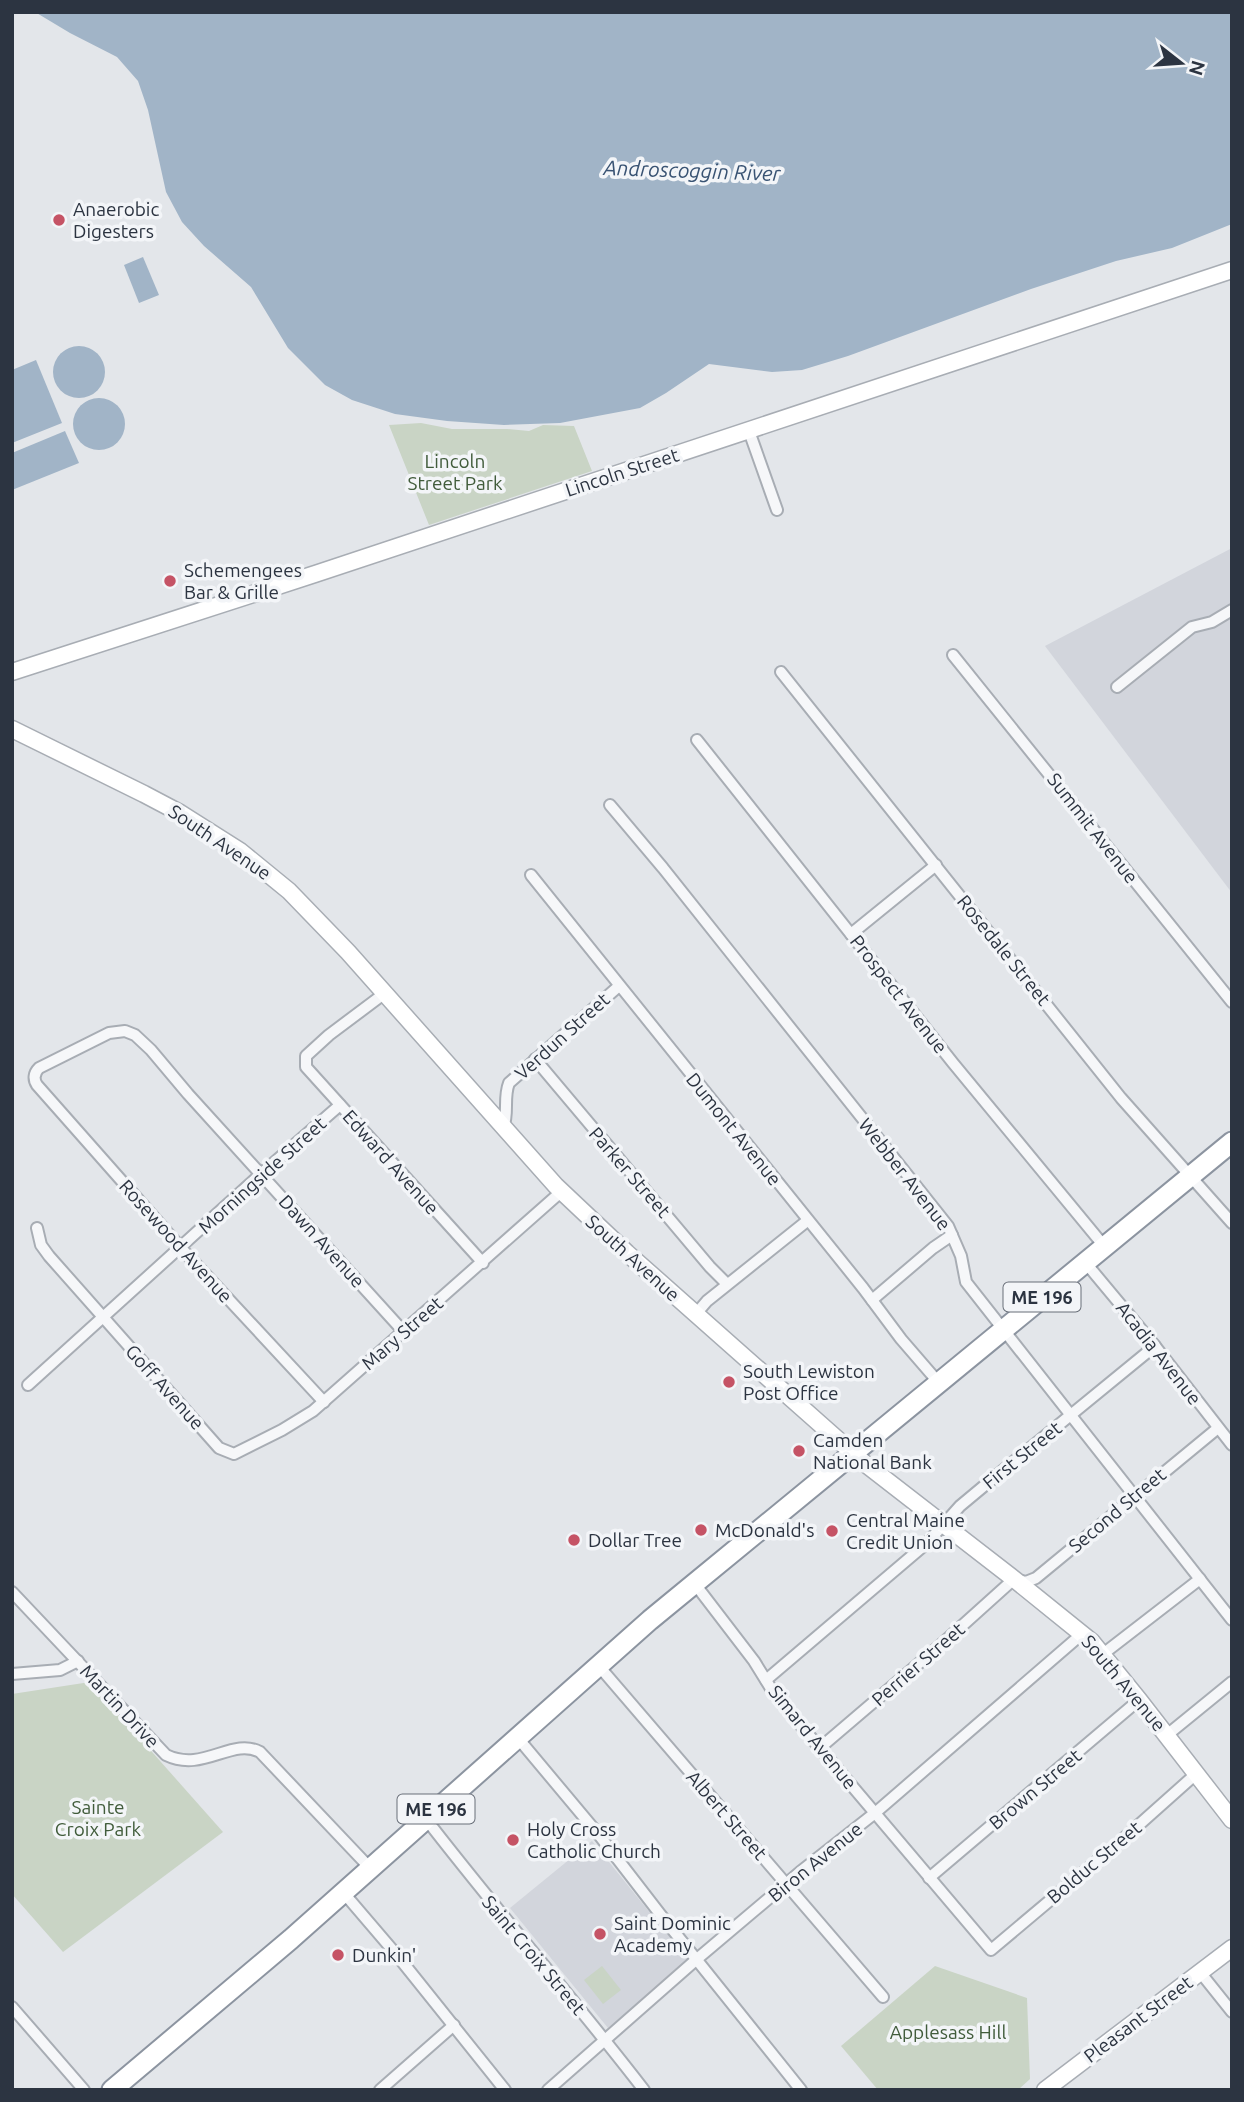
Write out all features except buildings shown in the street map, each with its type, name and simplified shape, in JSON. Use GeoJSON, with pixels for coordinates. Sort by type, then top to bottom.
{"type":"FeatureCollection","features":[{"type":"Feature","properties":{"kind":"highway","name":"ME 196"},"geometry":{"type":"LineString","coordinates":[[112,2090],[291,1939],[598,1665],[1232,1142]]}},
{"type":"Feature","properties":{"kind":"street","name":"Lincoln Street"},"geometry":{"type":"LineString","coordinates":[[12,672],[1232,270]]}},
{"type":"Feature","properties":{"kind":"street"},"geometry":{"type":"LineString","coordinates":[[749,431],[777,510]]}},
{"type":"Feature","properties":{"kind":"street"},"geometry":{"type":"LineString","coordinates":[[1117,687],[1192,627],[1212,622],[1232,610]]}},
{"type":"Feature","properties":{"kind":"street","name":"Summit Avenue"},"geometry":{"type":"LineString","coordinates":[[953,654],[1232,1002]]}},
{"type":"Feature","properties":{"kind":"street","name":"Rosedale Street"},"geometry":{"type":"LineString","coordinates":[[781,673],[1121,1098],[1232,1223]]}},
{"type":"Feature","properties":{"kind":"street","name":"South Avenue"},"geometry":{"type":"LineString","coordinates":[[12,729],[180,813],[240,851],[307,908],[503,1128],[562,1191],[627,1254],[854,1454],[1083,1633],[1103,1654],[1232,1820]]}},
{"type":"Feature","properties":{"kind":"street","name":"Prospect Avenue"},"geometry":{"type":"LineString","coordinates":[[696,740],[953,1063],[1104,1246]]}},
{"type":"Feature","properties":{"kind":"street","name":"Webber Avenue"},"geometry":{"type":"LineString","coordinates":[[610,805],[948,1226],[961,1256],[966,1282],[1232,1620]]}},
{"type":"Feature","properties":{"kind":"street"},"geometry":{"type":"LineString","coordinates":[[851,934],[936,865]]}},
{"type":"Feature","properties":{"kind":"street","name":"Dumont Avenue"},"geometry":{"type":"LineString","coordinates":[[531,874],[901,1339],[939,1383]]}},
{"type":"Feature","properties":{"kind":"street","name":"Verdun Street"},"geometry":{"type":"LineString","coordinates":[[503,1128],[507,1118],[506,1093],[509,1083],[619,986]]}},
{"type":"Feature","properties":{"kind":"street","name":"Edward Avenue"},"geometry":{"type":"LineString","coordinates":[[385,993],[319,1044],[305,1059],[306,1067],[483,1263]]}},
{"type":"Feature","properties":{"kind":"street","name":"Dawn Avenue"},"geometry":{"type":"LineString","coordinates":[[34,1076],[39,1068],[109,1033],[125,1031],[135,1035],[403,1331]]}},
{"type":"Feature","properties":{"kind":"street","name":"Parker Street"},"geometry":{"type":"LineString","coordinates":[[535,1059],[727,1284]]}},
{"type":"Feature","properties":{"kind":"street","name":"Rosewood Avenue"},"geometry":{"type":"LineString","coordinates":[[34,1076],[37,1085],[181,1248],[324,1402]]}},
{"type":"Feature","properties":{"kind":"street","name":"Morningside Street"},"geometry":{"type":"LineString","coordinates":[[28,1385],[340,1105]]}},
{"type":"Feature","properties":{"kind":"street","name":"Mary Street"},"geometry":{"type":"LineString","coordinates":[[230,1453],[245,1450],[282,1430],[324,1402],[562,1191]]}},
{"type":"Feature","properties":{"kind":"street"},"geometry":{"type":"LineString","coordinates":[[695,1315],[727,1284],[807,1221]]}},
{"type":"Feature","properties":{"kind":"street","name":"Goff Avenue"},"geometry":{"type":"LineString","coordinates":[[37,1228],[41,1245],[49,1256],[219,1448],[230,1453]]}},
{"type":"Feature","properties":{"kind":"street"},"geometry":{"type":"LineString","coordinates":[[872,1300],[952,1235]]}},
{"type":"Feature","properties":{"kind":"street","name":"Acadia Avenue"},"geometry":{"type":"LineString","coordinates":[[1085,1262],[1155,1346],[1232,1446]]}},
{"type":"Feature","properties":{"kind":"street","name":"First Street"},"geometry":{"type":"LineString","coordinates":[[766,1680],[927,1543],[976,1492],[1155,1346]]}},
{"type":"Feature","properties":{"kind":"street","name":"Second Street"},"geometry":{"type":"LineString","coordinates":[[1014,1579],[1026,1582],[1036,1578],[1217,1428]]}},
{"type":"Feature","properties":{"kind":"street","name":"Perrier Street"},"geometry":{"type":"LineString","coordinates":[[821,1747],[1014,1579]]}},
{"type":"Feature","properties":{"kind":"street"},"geometry":{"type":"LineString","coordinates":[[1103,1654],[1200,1579]]}},
{"type":"Feature","properties":{"kind":"street","name":"Simard Avenue"},"geometry":{"type":"LineString","coordinates":[[695,1584],[775,1695],[991,1950]]}},
{"type":"Feature","properties":{"kind":"street","name":"Martin Drive"},"geometry":{"type":"LineString","coordinates":[[12,1592],[159,1749],[174,1759],[188,1761],[240,1748],[260,1752],[370,1868]]}},
{"type":"Feature","properties":{"kind":"street","name":"Biron Avenue"},"geometry":{"type":"LineString","coordinates":[[548,2090],[697,1959],[875,1813],[1083,1633]]}},
{"type":"Feature","properties":{"kind":"street"},"geometry":{"type":"LineString","coordinates":[[12,1674],[60,1670],[78,1661]]}},
{"type":"Feature","properties":{"kind":"street","name":"Albert Street"},"geometry":{"type":"LineString","coordinates":[[598,1665],[883,1997]]}},
{"type":"Feature","properties":{"kind":"street"},"geometry":{"type":"LineString","coordinates":[[1167,1735],[1232,1682]]}},
{"type":"Feature","properties":{"kind":"street","name":"Brown Street"},"geometry":{"type":"LineString","coordinates":[[929,1878],[1139,1700]]}},
{"type":"Feature","properties":{"kind":"street"},"geometry":{"type":"LineString","coordinates":[[517,1737],[599,1835],[801,2090]]}},
{"type":"Feature","properties":{"kind":"street","name":"Bolduc Street"},"geometry":{"type":"LineString","coordinates":[[991,1950],[1197,1773]]}},
{"type":"Feature","properties":{"kind":"street","name":"Saint Croix Street"},"geometry":{"type":"LineString","coordinates":[[426,1819],[644,2090]]}},
{"type":"Feature","properties":{"kind":"street"},"geometry":{"type":"LineString","coordinates":[[343,1892],[505,2090]]}},
{"type":"Feature","properties":{"kind":"street","name":"Pleasant Street"},"geometry":{"type":"LineString","coordinates":[[1045,2090],[1232,1948]]}},
{"type":"Feature","properties":{"kind":"street"},"geometry":{"type":"LineString","coordinates":[[1200,1972],[1232,2012]]}},
{"type":"Feature","properties":{"kind":"street"},"geometry":{"type":"LineString","coordinates":[[12,2007],[84,2090]]}},
{"type":"Feature","properties":{"kind":"street"},"geometry":{"type":"LineString","coordinates":[[380,2090],[454,2025]]}},
{"type":"Feature","properties":{"kind":"shaded area"},"geometry":{"type":"Polygon","coordinates":[[[1232,548],[1232,893],[1045,646],[1232,548]]]}},
{"type":"Feature","properties":{"kind":"shaded area","name":"Saint Dominic Academy"},"geometry":{"type":"Polygon","coordinates":[[[592,1841],[689,1961],[608,2028],[510,1908],[592,1841]]]}},
{"type":"Feature","properties":{"kind":"green space","name":"Lincoln Street Park"},"geometry":{"type":"Polygon","coordinates":[[[421,423],[452,429],[529,431],[543,425],[574,426],[592,471],[429,525],[389,425],[421,423]]]}},
{"type":"Feature","properties":{"kind":"green space","name":"Sainte Croix Park"},"geometry":{"type":"Polygon","coordinates":[[[90,1682],[223,1832],[63,1952],[12,1894],[12,1694],[90,1682]]]}},
{"type":"Feature","properties":{"kind":"green space"},"geometry":{"type":"Polygon","coordinates":[[[602,1966],[621,1990],[603,2004],[584,1980],[602,1966]]]}},
{"type":"Feature","properties":{"kind":"green space","name":"Applesass Hill"},"geometry":{"type":"Polygon","coordinates":[[[935,1966],[1027,1998],[1030,2079],[1018,2090],[878,2090],[841,2046],[935,1966]]]}},
{"type":"Feature","properties":{"kind":"water","name":"Androscoggin River"},"geometry":{"type":"Polygon","coordinates":[[[35,12],[1232,12],[1232,224],[1172,248],[1116,261],[1031,289],[848,356],[802,370],[772,372],[709,364],[640,408],[560,423],[504,425],[395,414],[352,400],[325,385],[288,348],[251,287],[204,246],[182,222],[166,192],[148,110],[138,81],[117,57],[35,12]]]}},
{"type":"Feature","properties":{"kind":"water"},"geometry":{"type":"Polygon","coordinates":[[[143,257],[159,295],[139,303],[124,265],[143,257]]]}},
{"type":"Feature","properties":{"kind":"water"},"geometry":{"type":"Polygon","coordinates":[[[79,346],[89,348],[97,354],[103,362],[103,382],[97,390],[89,396],[79,398],[69,396],[61,390],[55,382],[53,372],[55,362],[61,354],[69,348],[79,346]]]}},
{"type":"Feature","properties":{"kind":"water"},"geometry":{"type":"Polygon","coordinates":[[[36,360],[62,423],[12,443],[12,370],[36,360]]]}},
{"type":"Feature","properties":{"kind":"water"},"geometry":{"type":"Polygon","coordinates":[[[99,398],[109,400],[117,406],[123,414],[123,434],[117,442],[109,448],[99,450],[89,448],[81,442],[75,434],[73,424],[75,414],[81,406],[89,400],[99,398]]]}},
{"type":"Feature","properties":{"kind":"water"},"geometry":{"type":"Polygon","coordinates":[[[65,431],[79,463],[12,490],[12,453],[65,431]]]}},
{"type":"Feature","properties":{"kind":"place","name":"Anaerobic Digesters"},"geometry":{"type":"Point","coordinates":[59,220]}},
{"type":"Feature","properties":{"kind":"place","name":"Schemengees Bar & Grille"},"geometry":{"type":"Point","coordinates":[170,581]}},
{"type":"Feature","properties":{"kind":"place","name":"South Lewiston Post Office"},"geometry":{"type":"Point","coordinates":[729,1382]}},
{"type":"Feature","properties":{"kind":"place","name":"Camden National Bank"},"geometry":{"type":"Point","coordinates":[799,1451]}},
{"type":"Feature","properties":{"kind":"place","name":"McDonald's"},"geometry":{"type":"Point","coordinates":[701,1530]}},
{"type":"Feature","properties":{"kind":"place","name":"Central Maine Credit Union"},"geometry":{"type":"Point","coordinates":[832,1531]}},
{"type":"Feature","properties":{"kind":"place","name":"Dollar Tree"},"geometry":{"type":"Point","coordinates":[574,1540]}},
{"type":"Feature","properties":{"kind":"place","name":"Holy Cross Catholic Church"},"geometry":{"type":"Point","coordinates":[513,1840]}},
{"type":"Feature","properties":{"kind":"place","name":"Saint Dominic Academy"},"geometry":{"type":"Point","coordinates":[600,1934]}},
{"type":"Feature","properties":{"kind":"place","name":"Dunkin'"},"geometry":{"type":"Point","coordinates":[338,1955]}}]}
